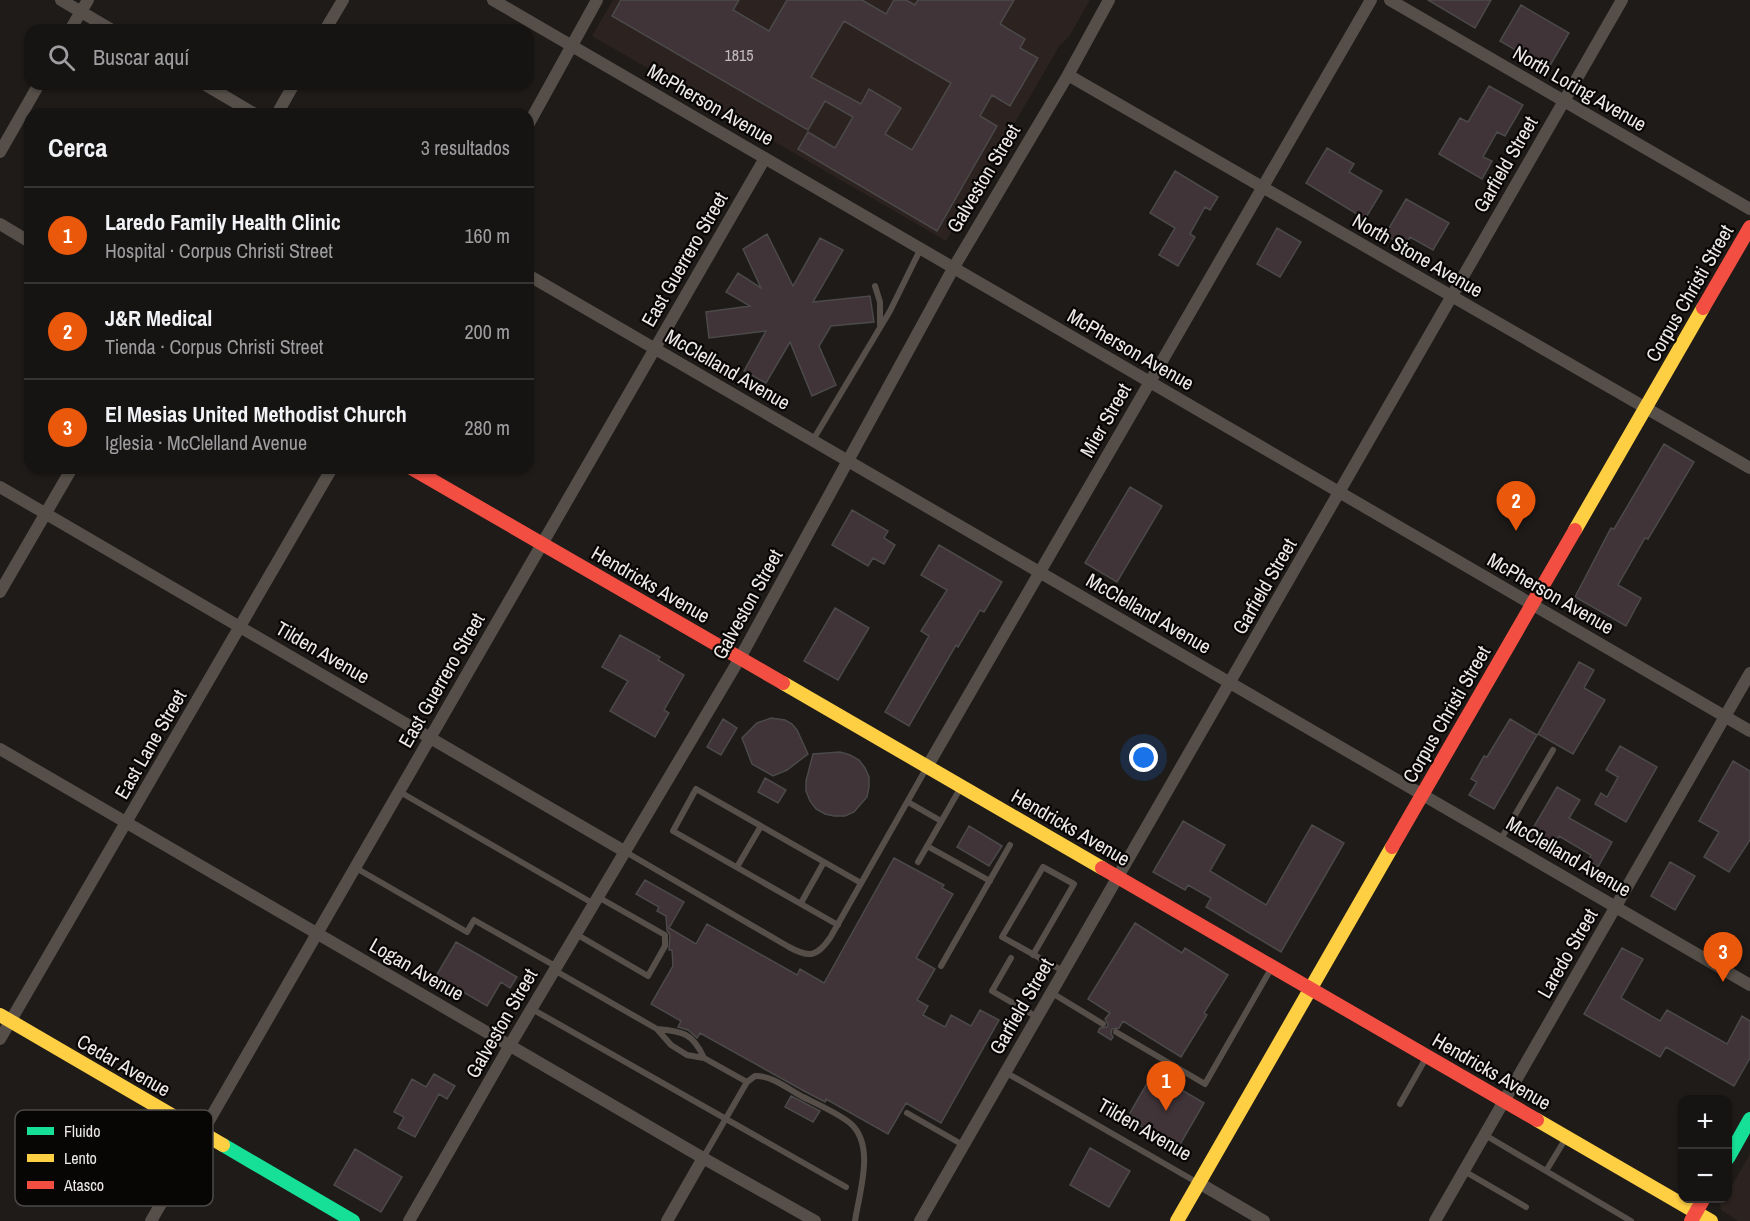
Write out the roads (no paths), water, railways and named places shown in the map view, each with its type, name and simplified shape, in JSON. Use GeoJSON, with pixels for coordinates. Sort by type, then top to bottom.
{"type":"FeatureCollection","features":[{"type":"Feature","properties":{"kind":"street"},"geometry":{"type":"LineString","coordinates":[[61,0],[102,24]]}},
{"type":"Feature","properties":{"kind":"street"},"geometry":{"type":"LineString","coordinates":[[74,24],[88,0]]}},
{"type":"Feature","properties":{"kind":"street"},"geometry":{"type":"LineString","coordinates":[[329,24],[343,0]]}},
{"type":"Feature","properties":{"kind":"street","name":"McPherson Avenue"},"geometry":{"type":"LineString","coordinates":[[493,0],[1750,731]]}},
{"type":"Feature","properties":{"kind":"street"},"geometry":{"type":"LineString","coordinates":[[534,114],[597,0]]}},
{"type":"Feature","properties":{"kind":"street","name":"Galveston Street"},"geometry":{"type":"LineString","coordinates":[[409,1221],[624,851],[740,658],[954,267],[1068,75],[1109,0]]}},
{"type":"Feature","properties":{"kind":"street","name":"Mier Street"},"geometry":{"type":"LineString","coordinates":[[927,767],[1371,0]]}},
{"type":"Feature","properties":{"kind":"street","name":"North Loring Avenue"},"geometry":{"type":"LineString","coordinates":[[1390,0],[1750,209]]}},
{"type":"Feature","properties":{"kind":"street","name":"Garfield Street"},"geometry":{"type":"LineString","coordinates":[[920,1221],[1341,493],[1451,296],[1622,0]]}},
{"type":"Feature","properties":{"kind":"street","name":"North Stone Avenue"},"geometry":{"type":"LineString","coordinates":[[1068,75],[1750,468]]}},
{"type":"Feature","properties":{"kind":"street"},"geometry":{"type":"LineString","coordinates":[[25,108],[36,90]]}},
{"type":"Feature","properties":{"kind":"street"},"geometry":{"type":"LineString","coordinates":[[214,90],[245,108]]}},
{"type":"Feature","properties":{"kind":"street"},"geometry":{"type":"LineString","coordinates":[[280,108],[291,90]]}},
{"type":"Feature","properties":{"kind":"street"},"geometry":{"type":"LineString","coordinates":[[0,152],[24,110]]}},
{"type":"Feature","properties":{"kind":"street","name":"East Guerrero Street"},"geometry":{"type":"LineString","coordinates":[[213,1116],[765,158]]}},
{"type":"Feature","properties":{"kind":"street"},"geometry":{"type":"LineString","coordinates":[[0,224],[24,238]]}},
{"type":"Feature","properties":{"kind":"street","name":"Corpus Christi Street"},"geometry":{"type":"LineString","coordinates":[[1177,1221],[1750,227]]}},
{"type":"Feature","properties":{"kind":"street","name":"McClelland Avenue"},"geometry":{"type":"LineString","coordinates":[[534,279],[1750,985]]}},
{"type":"Feature","properties":{"kind":"street"},"geometry":{"type":"LineString","coordinates":[[0,592],[68,474]]}},
{"type":"Feature","properties":{"kind":"street","name":"East Lane Street"},"geometry":{"type":"LineString","coordinates":[[0,1039],[5,1018],[127,823],[329,474]]}},
{"type":"Feature","properties":{"kind":"street","name":"Hendricks Avenue"},"geometry":{"type":"LineString","coordinates":[[421,474],[1566,1137],[1694,1217],[1711,1221]]}},
{"type":"Feature","properties":{"kind":"street","name":"Tilden Avenue"},"geometry":{"type":"LineString","coordinates":[[0,487],[624,851]]}},
{"type":"Feature","properties":{"kind":"street","name":"Laredo Street"},"geometry":{"type":"LineString","coordinates":[[1435,1221],[1750,673]]}},
{"type":"Feature","properties":{"kind":"street","name":"Logan Avenue"},"geometry":{"type":"LineString","coordinates":[[0,750],[815,1221]]}},
{"type":"Feature","properties":{"kind":"street","name":"Cedar Avenue"},"geometry":{"type":"LineString","coordinates":[[5,1018],[163,1110]]}},
{"type":"Feature","properties":{"kind":"street"},"geometry":{"type":"LineString","coordinates":[[1732,1151],[1750,1119]]}},
{"type":"Feature","properties":{"kind":"street","name":"Cedar Avenue"},"geometry":{"type":"LineString","coordinates":[[213,1139],[353,1221]]}},
{"type":"Feature","properties":{"kind":"street"},"geometry":{"type":"LineString","coordinates":[[667,1221],[703,1158]]}},
{"type":"Feature","properties":{"kind":"street","name":"Tilden Avenue"},"geometry":{"type":"LineString","coordinates":[[1199,1183],[1264,1221]]}},
{"type":"Feature","properties":{"kind":"street"},"geometry":{"type":"LineString","coordinates":[[1694,1217],[1701,1203]]}},
{"type":"Feature","properties":{"kind":"street","name":"East Guerrero Street"},"geometry":{"type":"LineString","coordinates":[[151,1221],[160,1206]]}},
{"type":"Feature","properties":{"kind":"lane"},"geometry":{"type":"LineString","coordinates":[[813,440],[880,326],[921,248]]}},
{"type":"Feature","properties":{"kind":"lane"},"geometry":{"type":"LineString","coordinates":[[875,286],[880,302],[880,326]]}},
{"type":"Feature","properties":{"kind":"lane"},"geometry":{"type":"LineString","coordinates":[[1501,839],[1553,750]]}},
{"type":"Feature","properties":{"kind":"lane"},"geometry":{"type":"LineString","coordinates":[[624,851],[799,953],[807,955],[816,953],[824,948],[838,925],[927,767]]}},
{"type":"Feature","properties":{"kind":"lane"},"geometry":{"type":"LineString","coordinates":[[918,862],[961,787]]}},
{"type":"Feature","properties":{"kind":"lane"},"geometry":{"type":"LineString","coordinates":[[838,925],[673,831],[696,789],[861,883]]}},
{"type":"Feature","properties":{"kind":"lane"},"geometry":{"type":"LineString","coordinates":[[400,792],[596,900],[665,935],[665,946],[648,976],[576,934]]}},
{"type":"Feature","properties":{"kind":"lane"},"geometry":{"type":"LineString","coordinates":[[908,802],[941,821]]}},
{"type":"Feature","properties":{"kind":"lane"},"geometry":{"type":"LineString","coordinates":[[737,867],[760,826]]}},
{"type":"Feature","properties":{"kind":"lane"},"geometry":{"type":"LineString","coordinates":[[941,966],[1010,845]]}},
{"type":"Feature","properties":{"kind":"lane"},"geometry":{"type":"LineString","coordinates":[[927,846],[990,881]]}},
{"type":"Feature","properties":{"kind":"lane"},"geometry":{"type":"LineString","coordinates":[[801,903],[824,862]]}},
{"type":"Feature","properties":{"kind":"lane"},"geometry":{"type":"LineString","coordinates":[[1033,955],[1074,884],[1043,867],[1002,937],[1033,955],[1063,971]]}},
{"type":"Feature","properties":{"kind":"lane"},"geometry":{"type":"LineString","coordinates":[[356,868],[467,932],[474,920],[657,1029],[671,1045],[687,1055],[704,1058],[747,1082]]}},
{"type":"Feature","properties":{"kind":"lane"},"geometry":{"type":"LineString","coordinates":[[1011,958],[992,991],[1037,1017]]}},
{"type":"Feature","properties":{"kind":"lane"},"geometry":{"type":"LineString","coordinates":[[1116,1032],[1204,1084],[1272,966]]}},
{"type":"Feature","properties":{"kind":"lane"},"geometry":{"type":"LineString","coordinates":[[1051,993],[1103,1024]]}},
{"type":"Feature","properties":{"kind":"lane"},"geometry":{"type":"LineString","coordinates":[[532,1009],[846,1187]]}},
{"type":"Feature","properties":{"kind":"lane"},"geometry":{"type":"LineString","coordinates":[[657,1029],[684,1033],[699,1045],[704,1058]]}},
{"type":"Feature","properties":{"kind":"lane"},"geometry":{"type":"LineString","coordinates":[[1400,1104],[1427,1056]]}},
{"type":"Feature","properties":{"kind":"lane","name":"Tilden Avenue"},"geometry":{"type":"LineString","coordinates":[[1005,1072],[1199,1183]]}},
{"type":"Feature","properties":{"kind":"lane"},"geometry":{"type":"LineString","coordinates":[[703,1158],[747,1082],[754,1076],[767,1078],[833,1113],[856,1130],[864,1153],[855,1221]]}},
{"type":"Feature","properties":{"kind":"lane"},"geometry":{"type":"LineString","coordinates":[[907,1113],[963,1145]]}},
{"type":"Feature","properties":{"kind":"lane"},"geometry":{"type":"LineString","coordinates":[[1485,1135],[1631,1221]]}},
{"type":"Feature","properties":{"kind":"lane"},"geometry":{"type":"LineString","coordinates":[[1546,1171],[1566,1137]]}},
{"type":"Feature","properties":{"kind":"lane"},"geometry":{"type":"LineString","coordinates":[[1464,1171],[1526,1207]]}},
{"type":"Feature","properties":{"kind":"place","name":"J&R Medical"},"geometry":{"type":"Point","coordinates":[1516,531]}},
{"type":"Feature","properties":{"kind":"place","name":"El Mesias United Methodist Church"},"geometry":{"type":"Point","coordinates":[1723,982]}},
{"type":"Feature","properties":{"kind":"place","name":"Laredo Family Health Clinic"},"geometry":{"type":"Point","coordinates":[1166,1111]}}]}
